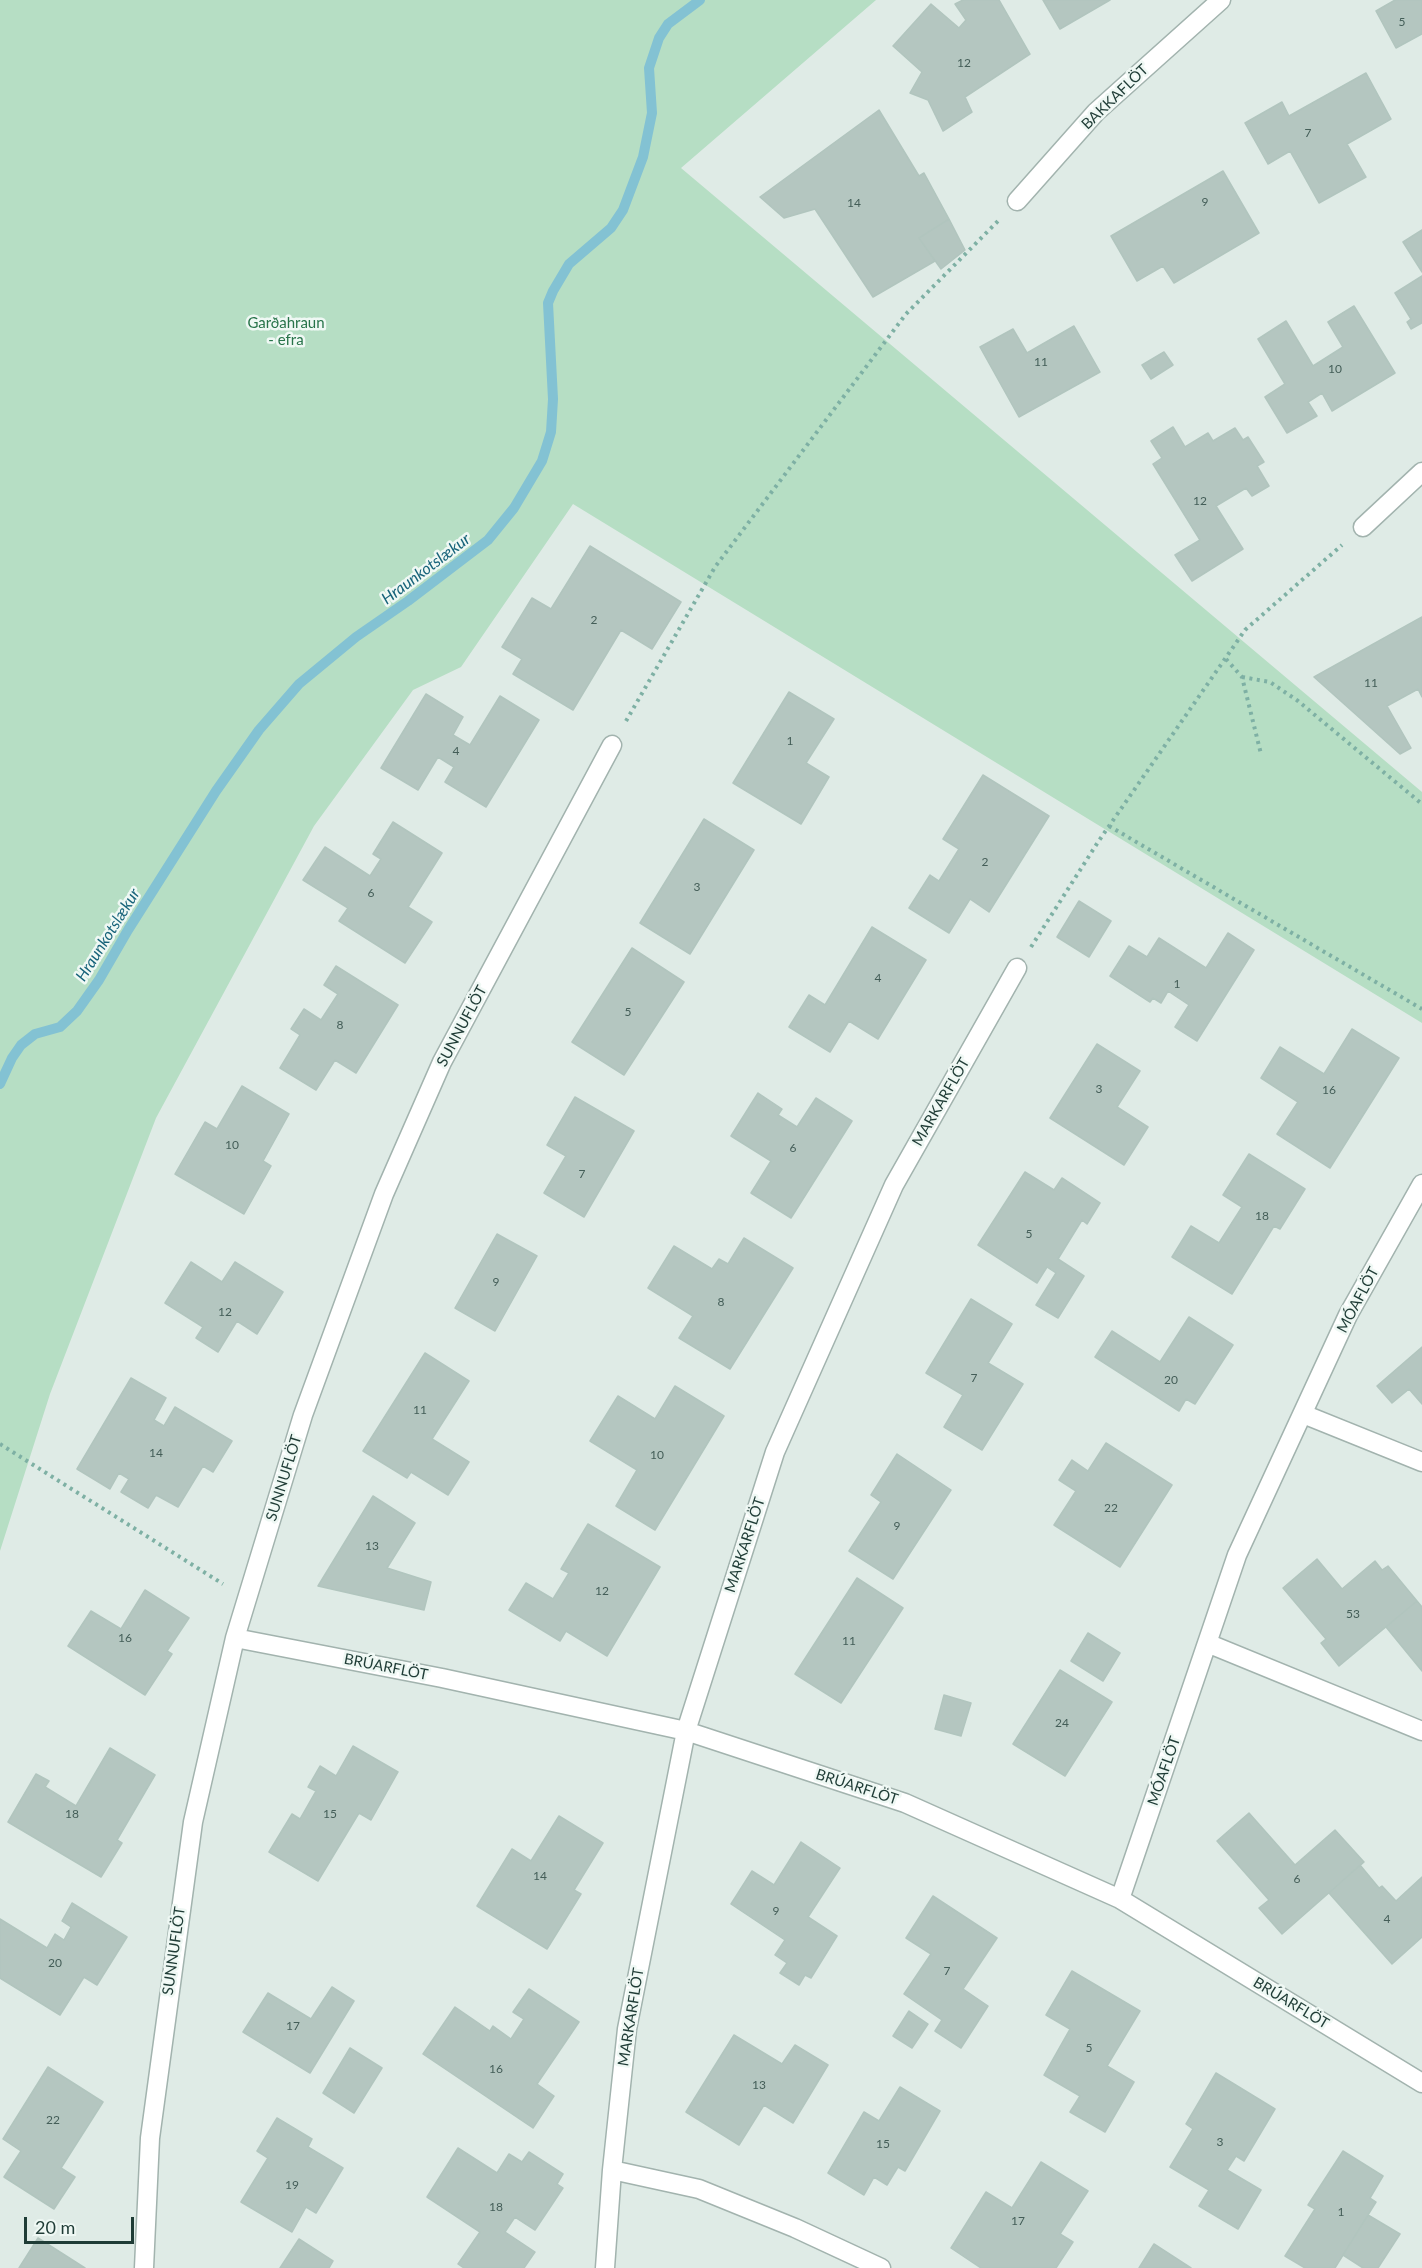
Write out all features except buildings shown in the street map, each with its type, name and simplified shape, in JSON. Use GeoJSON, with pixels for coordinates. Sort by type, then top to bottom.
{"type":"FeatureCollection","features":[{"type":"Feature","properties":{"kind":"street","name":"BAKKAFLÖT"},"geometry":{"type":"LineString","coordinates":[[1017,201],[1096,111],[1221,0]]}},
{"type":"Feature","properties":{"kind":"street"},"geometry":{"type":"LineString","coordinates":[[1363,527],[1422,472]]}},
{"type":"Feature","properties":{"kind":"street","name":"SUNNUFLÖT"},"geometry":{"type":"LineString","coordinates":[[144,2268],[150,2138],[193,1822],[235,1638],[303,1415],[389,1184],[442,1062],[612,745]]}},
{"type":"Feature","properties":{"kind":"street","name":"MARKARFLÖT"},"geometry":{"type":"LineString","coordinates":[[605,2268],[612,2170],[627,2029],[686,1731],[775,1452],[894,1185],[1017,968]]}},
{"type":"Feature","properties":{"kind":"street","name":"MÓAFLÖT"},"geometry":{"type":"LineString","coordinates":[[1120,1899],[1237,1555],[1348,1315],[1421,1188]]}},
{"type":"Feature","properties":{"kind":"street"},"geometry":{"type":"LineString","coordinates":[[1303,1414],[1422,1462]]}},
{"type":"Feature","properties":{"kind":"street","name":"BRÚARFLÖT"},"geometry":{"type":"LineString","coordinates":[[235,1638],[442,1678],[686,1731],[905,1803],[1120,1899],[1422,2083]]}},
{"type":"Feature","properties":{"kind":"street"},"geometry":{"type":"LineString","coordinates":[[1207,1643],[1422,1731]]}},
{"type":"Feature","properties":{"kind":"street"},"geometry":{"type":"LineString","coordinates":[[612,2170],[699,2189],[795,2228],[881,2268]]}},
{"type":"Feature","properties":{"kind":"path"},"geometry":{"type":"LineString","coordinates":[[612,745],[715,567],[906,314],[1017,201]]}},
{"type":"Feature","properties":{"kind":"path"},"geometry":{"type":"LineString","coordinates":[[1017,968],[1109,826],[1245,630],[1363,527]]}},
{"type":"Feature","properties":{"kind":"path"},"geometry":{"type":"LineString","coordinates":[[1226,659],[1242,677],[1261,754]]}},
{"type":"Feature","properties":{"kind":"path"},"geometry":{"type":"LineString","coordinates":[[1242,677],[1270,682],[1279,688],[1422,804]]}},
{"type":"Feature","properties":{"kind":"path"},"geometry":{"type":"LineString","coordinates":[[1109,826],[1422,1010]]}},
{"type":"Feature","properties":{"kind":"path"},"geometry":{"type":"LineString","coordinates":[[0,1444],[217,1581],[249,1593]]}},
{"type":"Feature","properties":{"kind":"green space","name":"Garðahraun - efra"},"geometry":{"type":"Polygon","coordinates":[[[0,0],[876,0],[681,168],[1422,792],[1422,1023],[573,504],[461,667],[413,690],[314,826],[156,1118],[50,1394],[0,1551],[0,0]]]}},
{"type":"Feature","properties":{"kind":"waterway","name":"Hraunkotslækur"},"geometry":{"type":"LineString","coordinates":[[0,1084],[21,1045],[35,1034],[60,1027],[77,1011],[99,980],[216,791],[259,730],[299,684],[356,637],[488,540],[514,508],[542,461],[551,432],[553,399],[548,303],[569,264],[611,228],[623,210],[643,157],[652,113],[649,68],[659,38],[668,24],[700,0]]}}]}
